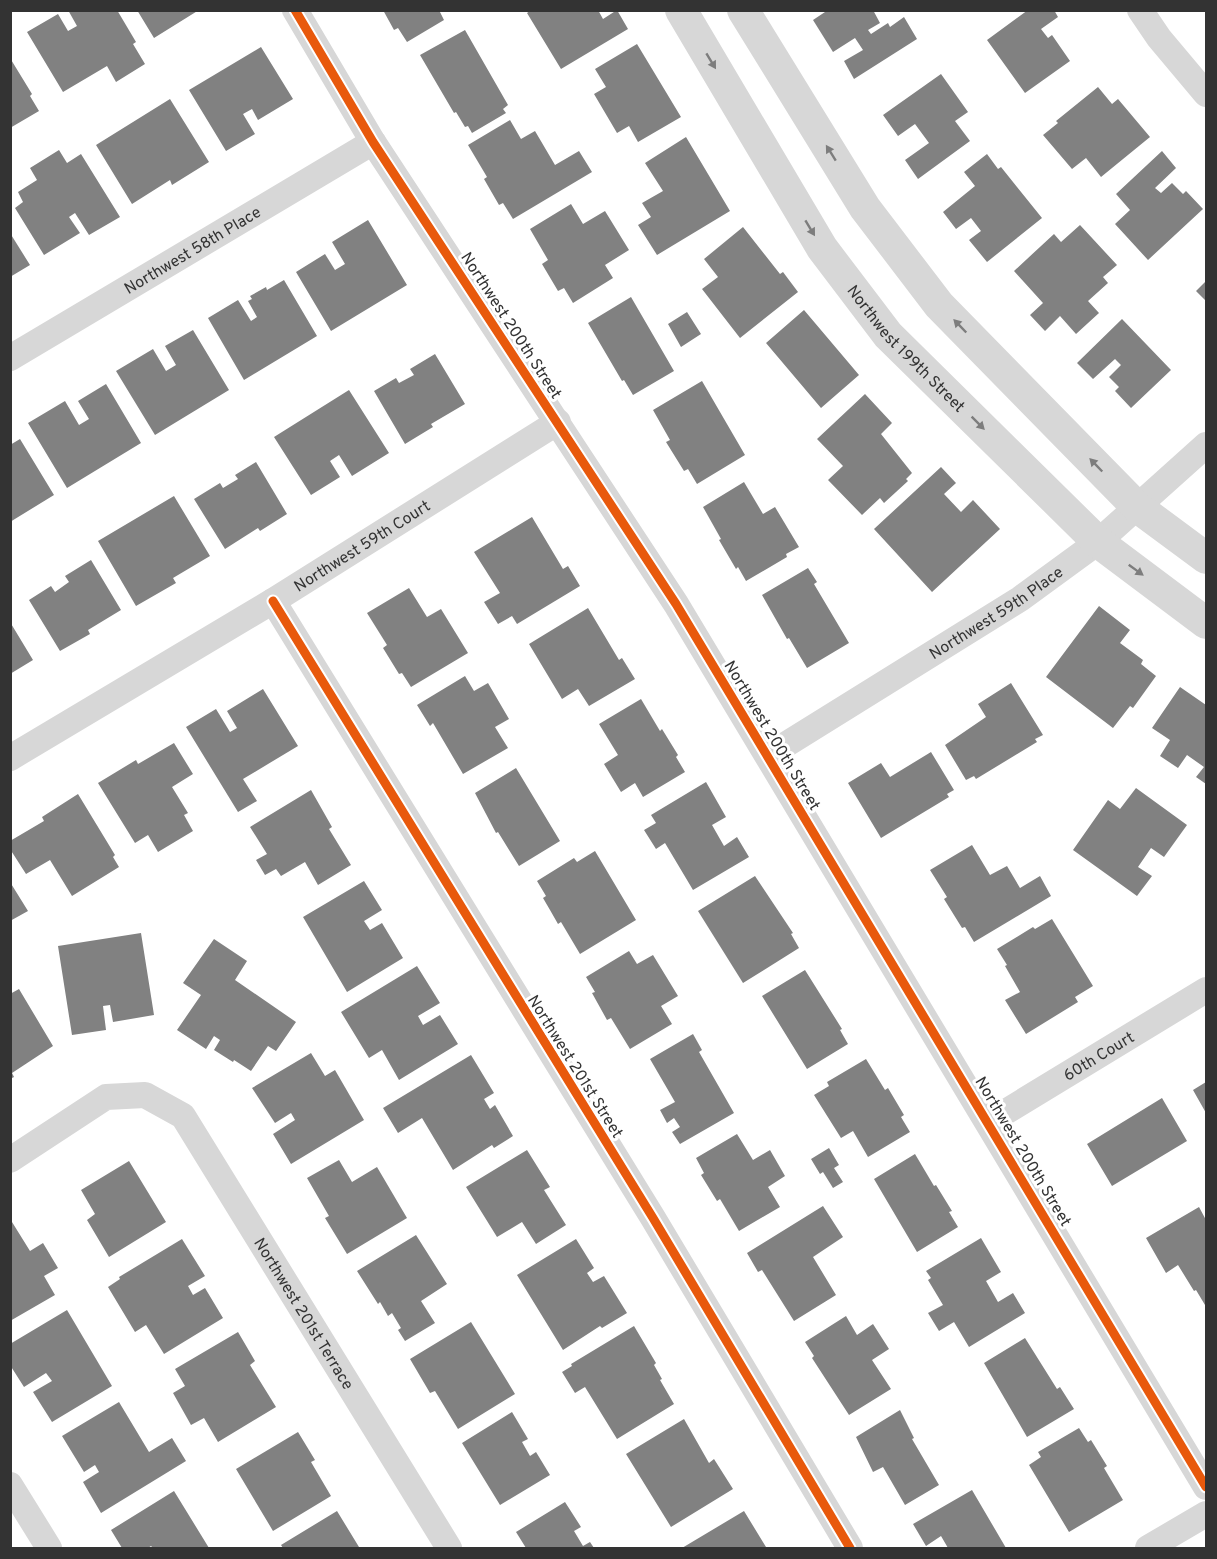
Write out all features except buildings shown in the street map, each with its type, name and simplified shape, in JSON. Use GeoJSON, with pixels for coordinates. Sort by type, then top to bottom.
{"type":"FeatureCollection","features":[{"type":"Feature","properties":{"kind":"street","name":"Northwest 200th Street"},"geometry":{"type":"LineString","coordinates":[[296,10],[374,142],[676,604],[769,755],[1206,1487]]}},
{"type":"Feature","properties":{"kind":"street","name":"Northwest 199th Street"},"geometry":{"type":"LineString","coordinates":[[681,10],[822,248],[888,335],[1098,542],[1206,622]]}},
{"type":"Feature","properties":{"kind":"street"},"geometry":{"type":"LineString","coordinates":[[743,10],[865,208],[939,305],[1137,507],[1206,558]]}},
{"type":"Feature","properties":{"kind":"street"},"geometry":{"type":"LineString","coordinates":[[1140,10],[1159,38],[1206,94]]}},
{"type":"Feature","properties":{"kind":"street","name":"Northwest 58th Place"},"geometry":{"type":"LineString","coordinates":[[10,358],[374,142]]}},
{"type":"Feature","properties":{"kind":"street","name":"Northwest 59th Court"},"geometry":{"type":"LineString","coordinates":[[10,758],[273,601],[558,422]]}},
{"type":"Feature","properties":{"kind":"street","name":"Northwest 59th Place"},"geometry":{"type":"LineString","coordinates":[[769,755],[1020,599],[1098,542],[1206,445]]}},
{"type":"Feature","properties":{"kind":"street","name":"Northwest 201st Street"},"geometry":{"type":"LineString","coordinates":[[273,601],[652,1218],[850,1548]]}},
{"type":"Feature","properties":{"kind":"street","name":"60th Court"},"geometry":{"type":"LineString","coordinates":[[989,1122],[1206,990]]}},
{"type":"Feature","properties":{"kind":"street","name":"Northwest 201st Terrace"},"geometry":{"type":"LineString","coordinates":[[10,1160],[106,1097],[145,1095],[183,1116],[449,1548]]}},
{"type":"Feature","properties":{"kind":"street"},"geometry":{"type":"LineString","coordinates":[[10,1485],[49,1548]]}},
{"type":"Feature","properties":{"kind":"street"},"geometry":{"type":"LineString","coordinates":[[1148,1548],[1206,1514]]}},
{"type":"Feature","properties":{"kind":"cycle path"},"geometry":{"type":"LineString","coordinates":[[295,10],[373,142],[676,604],[1206,1487]]}},
{"type":"Feature","properties":{"kind":"cycle path"},"geometry":{"type":"LineString","coordinates":[[273,601],[653,1218],[850,1548]]}}]}
